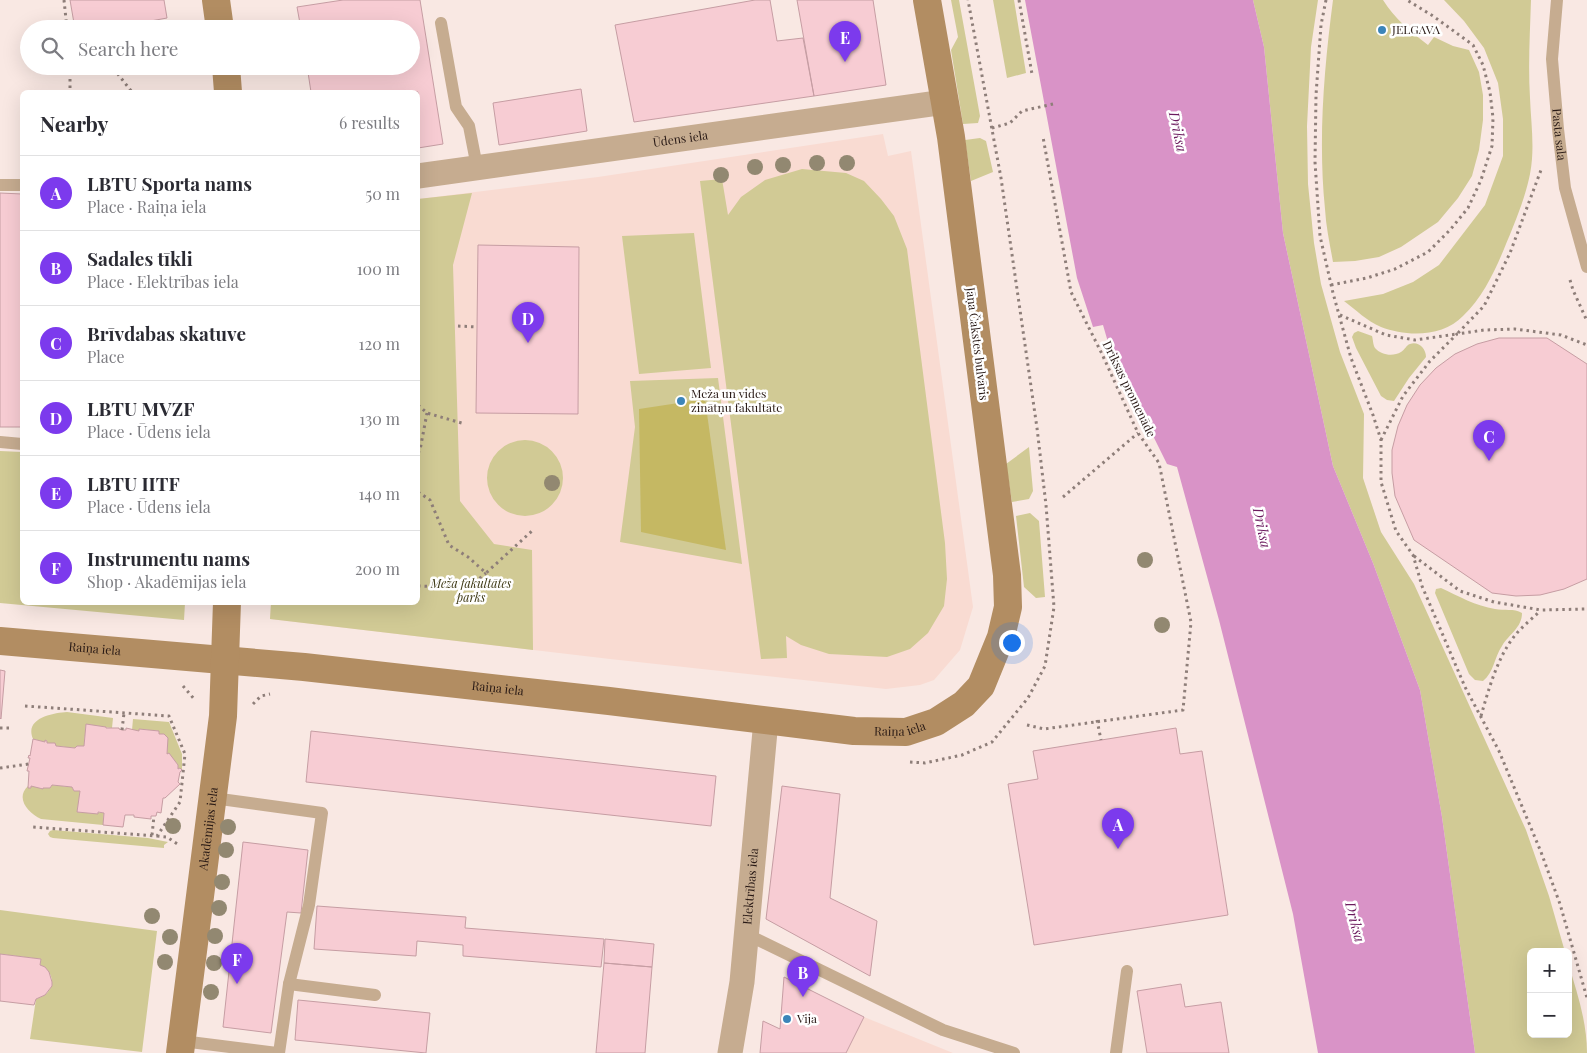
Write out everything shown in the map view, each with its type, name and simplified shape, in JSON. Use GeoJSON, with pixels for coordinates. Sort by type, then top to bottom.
{"type":"FeatureCollection","features":[{"type":"Feature","properties":{"kind":"street"},"geometry":{"type":"LineString","coordinates":[[216,0],[219,20]]}},
{"type":"Feature","properties":{"kind":"street","name":"Jāņa Čakstes bulvāris"},"geometry":{"type":"LineString","coordinates":[[926,0],[950,138],[1007,575],[1008,607],[1001,637],[981,686]]}},
{"type":"Feature","properties":{"kind":"street"},"geometry":{"type":"LineString","coordinates":[[227,75],[228,90]]}},
{"type":"Feature","properties":{"kind":"street","name":"Ūdens iela"},"geometry":{"type":"LineString","coordinates":[[420,176],[944,102]]}},
{"type":"Feature","properties":{"kind":"street","name":"Akadēmijas iela"},"geometry":{"type":"LineString","coordinates":[[181,1047],[223,716],[227,605]]}},
{"type":"Feature","properties":{"kind":"street","name":"Raiņa iela"},"geometry":{"type":"LineString","coordinates":[[0,641],[363,674],[854,731],[906,732],[936,722],[964,704],[981,686]]}},
{"type":"Feature","properties":{"kind":"street","name":"Elektrības iela"},"geometry":{"type":"LineString","coordinates":[[730,1053],[742,982],[766,720]]}},
{"type":"Feature","properties":{"kind":"lane","name":"Pasta sala"},"geometry":{"type":"LineString","coordinates":[[1557,0],[1552,59],[1558,129],[1565,188],[1587,267]]}},
{"type":"Feature","properties":{"kind":"lane"},"geometry":{"type":"LineString","coordinates":[[442,23],[456,107],[469,126],[477,167]]}},
{"type":"Feature","properties":{"kind":"lane"},"geometry":{"type":"LineString","coordinates":[[0,185],[20,185]]}},
{"type":"Feature","properties":{"kind":"lane"},"geometry":{"type":"LineString","coordinates":[[0,442],[20,444]]}},
{"type":"Feature","properties":{"kind":"lane"},"geometry":{"type":"LineString","coordinates":[[181,1047],[278,1053],[289,984],[309,904],[322,813],[213,798]]}},
{"type":"Feature","properties":{"kind":"lane"},"geometry":{"type":"LineString","coordinates":[[746,934],[944,1030],[1014,1053]]}},
{"type":"Feature","properties":{"kind":"lane"},"geometry":{"type":"LineString","coordinates":[[1116,1053],[1126,971]]}},
{"type":"Feature","properties":{"kind":"lane"},"geometry":{"type":"LineString","coordinates":[[289,984],[375,995]]}},
{"type":"Feature","properties":{"kind":"path"},"geometry":{"type":"LineString","coordinates":[[64,0],[66,20]]}},
{"type":"Feature","properties":{"kind":"path"},"geometry":{"type":"LineString","coordinates":[[968,0],[1001,178],[1037,428],[1046,505],[1054,607],[1045,666],[1028,698],[992,742]]}},
{"type":"Feature","properties":{"kind":"path"},"geometry":{"type":"LineString","coordinates":[[1019,0],[1032,74]]}},
{"type":"Feature","properties":{"kind":"path"},"geometry":{"type":"LineString","coordinates":[[1326,0],[1321,25],[1316,95],[1315,162],[1320,236],[1351,358],[1381,440],[1381,482],[1396,530],[1414,555],[1460,591],[1494,602],[1541,610],[1587,609]]}},
{"type":"Feature","properties":{"kind":"path"},"geometry":{"type":"LineString","coordinates":[[1331,285],[1367,278],[1395,269],[1428,252],[1468,208],[1482,180],[1492,146],[1493,118],[1490,92],[1483,65],[1472,45],[1433,16],[1407,0]]}},
{"type":"Feature","properties":{"kind":"path"},"geometry":{"type":"LineString","coordinates":[[70,75],[70,90]]}},
{"type":"Feature","properties":{"kind":"path"},"geometry":{"type":"LineString","coordinates":[[119,75],[130,90]]}},
{"type":"Feature","properties":{"kind":"path"},"geometry":{"type":"LineString","coordinates":[[992,128],[1010,123],[1022,112],[1053,104]]}},
{"type":"Feature","properties":{"kind":"path","name":"Driksas promenāde"},"geometry":{"type":"LineString","coordinates":[[1043,137],[1071,292],[1138,433],[1159,463],[1191,622],[1183,710],[1097,720]]}},
{"type":"Feature","properties":{"kind":"path"},"geometry":{"type":"LineString","coordinates":[[1381,440],[1403,396],[1430,361],[1484,306],[1510,253],[1542,166]]}},
{"type":"Feature","properties":{"kind":"path"},"geometry":{"type":"LineString","coordinates":[[1339,315],[1386,335],[1415,340],[1484,330],[1515,329],[1561,335],[1587,344]]}},
{"type":"Feature","properties":{"kind":"path"},"geometry":{"type":"LineString","coordinates":[[458,326],[478,327]]}},
{"type":"Feature","properties":{"kind":"path"},"geometry":{"type":"LineString","coordinates":[[420,408],[426,413],[465,424]]}},
{"type":"Feature","properties":{"kind":"path"},"geometry":{"type":"LineString","coordinates":[[420,450],[426,413]]}},
{"type":"Feature","properties":{"kind":"path"},"geometry":{"type":"LineString","coordinates":[[1063,498],[1138,433]]}},
{"type":"Feature","properties":{"kind":"path"},"geometry":{"type":"LineString","coordinates":[[420,493],[430,500],[449,545],[468,557],[486,572]]}},
{"type":"Feature","properties":{"kind":"path"},"geometry":{"type":"LineString","coordinates":[[420,586],[468,588],[534,530]]}},
{"type":"Feature","properties":{"kind":"path"},"geometry":{"type":"LineString","coordinates":[[1414,555],[1422,586],[1465,687],[1499,751],[1542,852],[1563,913],[1587,998]]}},
{"type":"Feature","properties":{"kind":"path"},"geometry":{"type":"LineString","coordinates":[[1480,716],[1490,685],[1506,649],[1517,633],[1541,610]]}},
{"type":"Feature","properties":{"kind":"path"},"geometry":{"type":"LineString","coordinates":[[248,708],[261,696],[279,693]]}},
{"type":"Feature","properties":{"kind":"path"},"geometry":{"type":"LineString","coordinates":[[25,706],[169,716],[185,754],[180,802],[157,836]]}},
{"type":"Feature","properties":{"kind":"path"},"geometry":{"type":"LineString","coordinates":[[122,730],[124,712]]}},
{"type":"Feature","properties":{"kind":"path"},"geometry":{"type":"LineString","coordinates":[[1027,725],[1044,728],[1097,720],[1101,740]]}},
{"type":"Feature","properties":{"kind":"path"},"geometry":{"type":"LineString","coordinates":[[0,728],[10,728]]}},
{"type":"Feature","properties":{"kind":"path"},"geometry":{"type":"LineString","coordinates":[[0,768],[29,764]]}},
{"type":"Feature","properties":{"kind":"path"},"geometry":{"type":"LineString","coordinates":[[152,835],[154,816]]}},
{"type":"Feature","properties":{"kind":"path"},"geometry":{"type":"LineString","coordinates":[[32,826],[152,835],[167,837],[179,844]]}},
{"type":"Feature","properties":{"kind":"path"},"geometry":{"type":"LineString","coordinates":[[113,832],[114,826]]}},
{"type":"Feature","properties":{"kind":"shaded area","name":"Meža un vides zinātņu fakultāte"},"geometry":{"type":"Polygon","coordinates":[[[883,134],[888,156],[911,151],[973,607],[960,650],[934,680],[920,685],[886,689],[270,619],[271,605],[420,605],[420,199],[598,177],[883,134]]]}},
{"type":"Feature","properties":{"kind":"shaded area"},"geometry":{"type":"Polygon","coordinates":[[[705,399],[726,550],[641,532],[639,409],[705,399]]]}},
{"type":"Feature","properties":{"kind":"shaded area"},"geometry":{"type":"Polygon","coordinates":[[[864,1017],[953,1053],[846,1053],[864,1017]]]}},
{"type":"Feature","properties":{"kind":"green space"},"geometry":{"type":"Polygon","coordinates":[[[951,0],[959,0],[980,116],[978,123],[963,124],[951,50],[958,37],[951,0]]]}},
{"type":"Feature","properties":{"kind":"green space"},"geometry":{"type":"Polygon","coordinates":[[[993,0],[1014,0],[1026,73],[1007,78],[993,0]]]}},
{"type":"Feature","properties":{"kind":"green space"},"geometry":{"type":"Polygon","coordinates":[[[1253,0],[1318,0],[1311,47],[1307,126],[1308,184],[1314,243],[1321,284],[1340,352],[1364,414],[1363,478],[1381,532],[1414,584],[1526,830],[1549,896],[1564,948],[1527,948],[1527,1038],[1572,1038],[1572,976],[1583,1019],[1587,1053],[1475,1053],[1442,817],[1420,690],[1373,563],[1333,466],[1283,233],[1264,47],[1253,0]]]}},
{"type":"Feature","properties":{"kind":"green space"},"geometry":{"type":"Polygon","coordinates":[[[1333,0],[1383,0],[1387,7],[1409,30],[1428,45],[1434,37],[1453,46],[1469,50],[1479,72],[1483,95],[1483,120],[1479,150],[1472,176],[1458,198],[1438,222],[1401,247],[1379,257],[1333,262],[1328,236],[1323,183],[1322,131],[1327,52],[1333,0]]]}},
{"type":"Feature","properties":{"kind":"green space"},"geometry":{"type":"Polygon","coordinates":[[[1444,0],[1531,0],[1529,73],[1532,155],[1530,174],[1512,231],[1492,276],[1470,309],[1455,323],[1445,328],[1424,333],[1402,332],[1376,325],[1344,301],[1383,294],[1413,282],[1439,265],[1485,205],[1503,156],[1503,119],[1498,83],[1484,48],[1464,21],[1444,0]]]}},
{"type":"Feature","properties":{"kind":"green space"},"geometry":{"type":"Polygon","coordinates":[[[980,138],[986,141],[993,172],[971,181],[965,140],[980,138]]]}},
{"type":"Feature","properties":{"kind":"green space"},"geometry":{"type":"Polygon","coordinates":[[[802,169],[846,173],[864,181],[894,216],[907,249],[945,543],[947,579],[944,606],[928,633],[910,649],[887,657],[829,654],[801,645],[786,636],[787,658],[761,659],[700,181],[722,179],[728,215],[741,197],[765,180],[802,169]]]}},
{"type":"Feature","properties":{"kind":"green space","name":"Meža fakultātes parks"},"geometry":{"type":"Polygon","coordinates":[[[472,193],[453,265],[460,501],[494,544],[532,550],[533,650],[270,619],[271,605],[420,605],[420,199],[472,193]]]}},
{"type":"Feature","properties":{"kind":"green space"},"geometry":{"type":"Polygon","coordinates":[[[694,233],[711,368],[639,374],[622,236],[694,233]]]}},
{"type":"Feature","properties":{"kind":"green space"},"geometry":{"type":"Polygon","coordinates":[[[1358,331],[1372,336],[1375,348],[1384,354],[1398,354],[1413,343],[1421,346],[1425,351],[1426,357],[1394,401],[1387,400],[1381,396],[1356,348],[1352,337],[1358,331]]]}},
{"type":"Feature","properties":{"kind":"green space"},"geometry":{"type":"Polygon","coordinates":[[[718,378],[742,564],[620,542],[635,427],[630,381],[718,378]]]}},
{"type":"Feature","properties":{"kind":"green space"},"geometry":{"type":"Polygon","coordinates":[[[525,440],[539,443],[552,451],[560,464],[563,478],[560,492],[552,505],[539,513],[525,516],[511,513],[498,505],[490,492],[487,478],[490,464],[498,451],[511,443],[525,440]]]}},
{"type":"Feature","properties":{"kind":"green space"},"geometry":{"type":"Polygon","coordinates":[[[1029,447],[1033,491],[1029,499],[1012,502],[1006,464],[1029,447]]]}},
{"type":"Feature","properties":{"kind":"green space"},"geometry":{"type":"Polygon","coordinates":[[[0,451],[20,452],[20,605],[0,603],[0,451]]]}},
{"type":"Feature","properties":{"kind":"green space"},"geometry":{"type":"Polygon","coordinates":[[[1030,513],[1039,521],[1045,597],[1036,598],[1024,587],[1016,516],[1030,513]]]}},
{"type":"Feature","properties":{"kind":"green space"},"geometry":{"type":"Polygon","coordinates":[[[1441,588],[1481,606],[1522,613],[1518,627],[1502,646],[1487,677],[1483,681],[1475,680],[1469,674],[1435,593],[1436,589],[1441,588]]]}},
{"type":"Feature","properties":{"kind":"green space"},"geometry":{"type":"Polygon","coordinates":[[[22,605],[185,605],[184,620],[22,605]]]}},
{"type":"Feature","properties":{"kind":"green space"},"geometry":{"type":"Polygon","coordinates":[[[67,712],[113,718],[112,728],[86,725],[84,746],[75,748],[56,746],[54,743],[47,743],[45,740],[45,742],[33,739],[31,732],[36,721],[48,715],[67,712]]]}},
{"type":"Feature","properties":{"kind":"green space"},"geometry":{"type":"Polygon","coordinates":[[[133,719],[169,722],[182,754],[182,770],[178,769],[178,765],[167,754],[164,734],[159,734],[158,731],[132,730],[133,719]]]}},
{"type":"Feature","properties":{"kind":"green space"},"geometry":{"type":"Polygon","coordinates":[[[52,785],[72,787],[74,791],[80,791],[78,812],[104,813],[103,825],[41,819],[32,813],[23,800],[24,791],[28,786],[43,789],[50,788],[52,785]]]}},
{"type":"Feature","properties":{"kind":"green space"},"geometry":{"type":"Polygon","coordinates":[[[53,830],[148,838],[168,842],[164,845],[164,848],[53,838],[48,834],[53,830]]]}},
{"type":"Feature","properties":{"kind":"green space"},"geometry":{"type":"Polygon","coordinates":[[[0,910],[157,931],[142,1052],[30,1039],[36,999],[47,993],[52,982],[50,974],[40,965],[41,959],[0,954],[0,910]]]}},
{"type":"Feature","properties":{"kind":"water","name":"Driksa"},"geometry":{"type":"Polygon","coordinates":[[[1025,0],[1253,0],[1264,47],[1283,233],[1333,466],[1373,563],[1420,690],[1442,817],[1475,1053],[1318,1053],[1293,914],[1219,620],[1177,467],[1167,464],[1110,349],[1103,325],[1093,327],[1077,278],[1025,0]]]}},
{"type":"Feature","properties":{"kind":"building"},"geometry":{"type":"Polygon","coordinates":[[[70,0],[164,0],[167,18],[156,20],[73,20],[70,0]]]}},
{"type":"Feature","properties":{"kind":"building"},"geometry":{"type":"Polygon","coordinates":[[[343,0],[420,0],[443,144],[420,148],[420,90],[311,90],[308,75],[420,75],[420,20],[299,20],[297,7],[343,0]]]}},
{"type":"Feature","properties":{"kind":"building"},"geometry":{"type":"Polygon","coordinates":[[[755,0],[770,0],[777,41],[803,38],[814,96],[634,122],[615,25],[755,0]]]}},
{"type":"Feature","properties":{"kind":"building"},"geometry":{"type":"Polygon","coordinates":[[[797,0],[873,0],[886,85],[814,96],[797,0]]]}},
{"type":"Feature","properties":{"kind":"building"},"geometry":{"type":"Polygon","coordinates":[[[581,89],[587,131],[499,145],[493,103],[581,89]]]}},
{"type":"Feature","properties":{"kind":"building"},"geometry":{"type":"Polygon","coordinates":[[[0,193],[20,194],[20,427],[0,427],[0,193]]]}},
{"type":"Feature","properties":{"kind":"building"},"geometry":{"type":"Polygon","coordinates":[[[478,245],[579,247],[578,414],[476,413],[478,245]]]}},
{"type":"Feature","properties":{"kind":"building"},"geometry":{"type":"Polygon","coordinates":[[[1499,338],[1547,338],[1587,364],[1587,579],[1564,589],[1540,595],[1516,596],[1492,593],[1414,540],[1395,496],[1392,450],[1398,426],[1407,405],[1420,385],[1436,368],[1455,354],[1477,344],[1499,338]]]}},
{"type":"Feature","properties":{"kind":"building"},"geometry":{"type":"Polygon","coordinates":[[[0,670],[5,671],[1,719],[0,718],[0,670]]]}},
{"type":"Feature","properties":{"kind":"building"},"geometry":{"type":"Polygon","coordinates":[[[86,724],[122,730],[126,730],[126,728],[139,731],[139,729],[159,731],[159,734],[164,734],[168,738],[167,754],[169,753],[178,765],[178,769],[182,770],[178,782],[180,784],[163,798],[161,813],[157,812],[156,816],[151,816],[151,819],[125,815],[123,827],[103,825],[104,813],[77,812],[80,791],[74,791],[72,787],[52,785],[50,788],[43,789],[31,786],[31,788],[28,788],[29,771],[27,771],[30,758],[28,758],[33,739],[55,743],[56,746],[75,748],[77,746],[84,746],[86,724]]]}},
{"type":"Feature","properties":{"kind":"building"},"geometry":{"type":"Polygon","coordinates":[[[1176,728],[1180,754],[1202,751],[1228,915],[1034,945],[1008,784],[1038,779],[1033,751],[1176,728]]]}},
{"type":"Feature","properties":{"kind":"building"},"geometry":{"type":"Polygon","coordinates":[[[311,731],[716,776],[711,826],[306,782],[311,731]]]}},
{"type":"Feature","properties":{"kind":"building"},"geometry":{"type":"Polygon","coordinates":[[[782,786],[840,794],[830,898],[877,921],[870,976],[766,919],[782,786]]]}},
{"type":"Feature","properties":{"kind":"building"},"geometry":{"type":"Polygon","coordinates":[[[243,842],[308,850],[301,913],[287,912],[271,1033],[223,1027],[243,842]]]}},
{"type":"Feature","properties":{"kind":"building"},"geometry":{"type":"Polygon","coordinates":[[[317,906],[466,917],[465,928],[604,939],[601,967],[463,956],[463,945],[417,941],[416,956],[314,949],[317,906]]]}},
{"type":"Feature","properties":{"kind":"building"},"geometry":{"type":"Polygon","coordinates":[[[605,939],[654,944],[652,967],[604,963],[605,939]]]}},
{"type":"Feature","properties":{"kind":"building"},"geometry":{"type":"Polygon","coordinates":[[[0,954],[41,959],[40,965],[49,972],[52,986],[45,995],[36,999],[34,1005],[0,1001],[0,954]]]}},
{"type":"Feature","properties":{"kind":"building"},"geometry":{"type":"Polygon","coordinates":[[[604,963],[652,967],[645,1053],[596,1053],[604,963]]]}},
{"type":"Feature","properties":{"kind":"building"},"geometry":{"type":"Polygon","coordinates":[[[784,977],[864,1017],[846,1053],[760,1053],[763,1021],[780,1029],[784,977]]]}},
{"type":"Feature","properties":{"kind":"building"},"geometry":{"type":"Polygon","coordinates":[[[1181,984],[1185,1007],[1221,1002],[1229,1053],[1147,1053],[1137,991],[1181,984]]]}},
{"type":"Feature","properties":{"kind":"building"},"geometry":{"type":"Polygon","coordinates":[[[298,1000],[430,1013],[426,1053],[295,1040],[298,1000]]]}},
{"type":"Feature","properties":{"kind":"place","name":"JELGAVA"},"geometry":{"type":"Point","coordinates":[1382,30]}},
{"type":"Feature","properties":{"kind":"place","name":"LBTU IITF"},"geometry":{"type":"Point","coordinates":[845,62]}},
{"type":"Feature","properties":{"kind":"place","name":"LBTU MVZF"},"geometry":{"type":"Point","coordinates":[528,343]}},
{"type":"Feature","properties":{"kind":"place","name":"Meža un vides zinātņu fakultāte"},"geometry":{"type":"Point","coordinates":[681,401]}},
{"type":"Feature","properties":{"kind":"place","name":"Brīvdabas skatuve"},"geometry":{"type":"Point","coordinates":[1489,461]}},
{"type":"Feature","properties":{"kind":"place","name":"LBTU Sporta nams"},"geometry":{"type":"Point","coordinates":[1118,849]}},
{"type":"Feature","properties":{"kind":"place","name":"Instrumentu nams"},"geometry":{"type":"Point","coordinates":[237,984]}},
{"type":"Feature","properties":{"kind":"place","name":"Sadales tīkli"},"geometry":{"type":"Point","coordinates":[803,997]}},
{"type":"Feature","properties":{"kind":"place","name":"Vija"},"geometry":{"type":"Point","coordinates":[787,1019]}}]}
